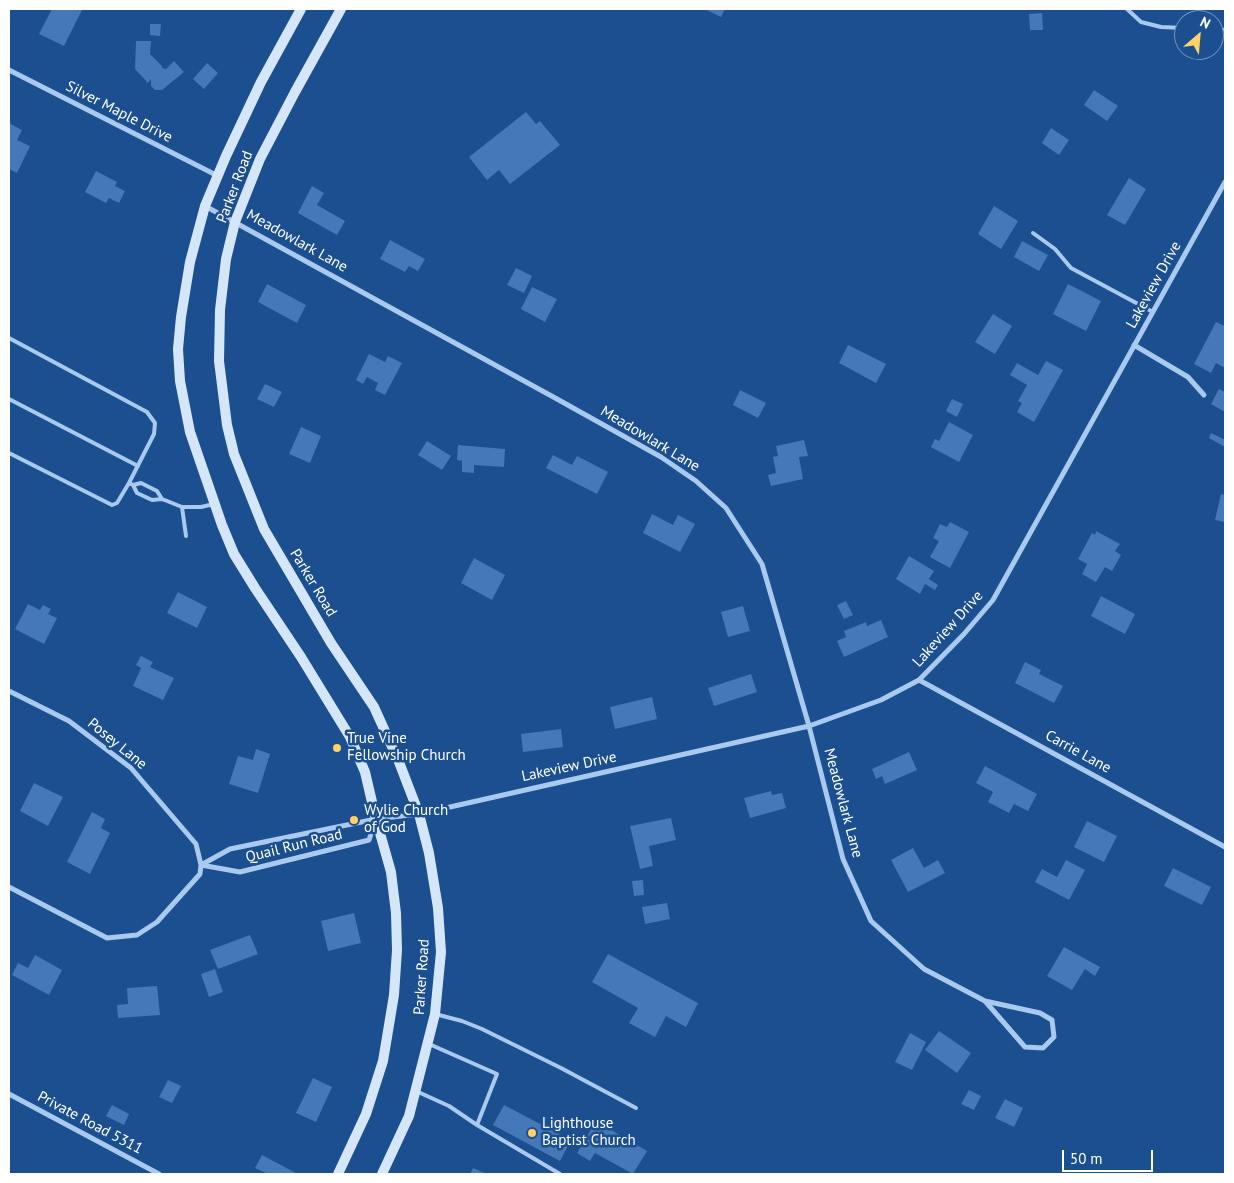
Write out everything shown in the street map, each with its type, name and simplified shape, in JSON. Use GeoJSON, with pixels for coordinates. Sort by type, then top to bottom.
{"type":"FeatureCollection","features":[{"type":"Feature","properties":{"kind":"main road","name":"Parker Road"},"geometry":{"type":"LineString","coordinates":[[301,9],[261,82],[205,206],[190,262],[178,349],[180,381],[190,432],[222,525],[234,554],[350,737],[365,772],[376,819],[392,872],[397,950],[394,995],[383,1061],[366,1114],[338,1174]]}},
{"type":"Feature","properties":{"kind":"main road","name":"Parker Road"},"geometry":{"type":"LineString","coordinates":[[341,9],[260,159],[235,222],[226,259],[220,310],[219,353],[227,425],[234,454],[264,529],[331,643],[374,707],[399,762],[419,814],[429,853],[438,908],[441,952],[436,1014],[409,1116],[382,1174]]}},
{"type":"Feature","properties":{"kind":"street","name":"Silver Maple Drive"},"geometry":{"type":"LineString","coordinates":[[9,70],[218,176]]}},
{"type":"Feature","properties":{"kind":"street","name":"Lakeview Drive"},"geometry":{"type":"LineString","coordinates":[[376,819],[419,814],[809,726],[881,700],[919,680],[964,634],[993,600],[1225,182]]}},
{"type":"Feature","properties":{"kind":"street","name":"Meadowlark Lane"},"geometry":{"type":"LineString","coordinates":[[205,206],[557,398],[661,457],[696,481],[726,508],[762,564],[809,726],[843,859],[871,921],[924,969],[985,1002],[1040,1013],[1052,1020],[1054,1037],[1044,1048],[1025,1047],[985,1002]]}},
{"type":"Feature","properties":{"kind":"street"},"geometry":{"type":"LineString","coordinates":[[1134,345],[1188,377],[1204,395]]}},
{"type":"Feature","properties":{"kind":"street","name":"Carrie Lane"},"geometry":{"type":"LineString","coordinates":[[919,680],[1225,847]]}},
{"type":"Feature","properties":{"kind":"street","name":"Posey Lane"},"geometry":{"type":"LineString","coordinates":[[9,691],[69,721],[131,768],[196,844],[201,865]]}},
{"type":"Feature","properties":{"kind":"street","name":"Quail Run Road"},"geometry":{"type":"LineString","coordinates":[[201,865],[230,849],[376,819]]}},
{"type":"Feature","properties":{"kind":"street","name":"Quail Run Road"},"geometry":{"type":"LineString","coordinates":[[201,865],[240,872],[369,840],[376,819]]}},
{"type":"Feature","properties":{"kind":"street"},"geometry":{"type":"LineString","coordinates":[[9,887],[108,938],[137,934],[157,922],[200,874],[201,865]]}},
{"type":"Feature","properties":{"kind":"street","name":"Private Road 5311"},"geometry":{"type":"LineString","coordinates":[[9,1094],[159,1174]]}},
{"type":"Feature","properties":{"kind":"lane"},"geometry":{"type":"LineString","coordinates":[[1127,9],[1141,22],[1160,28],[1174,28]]}},
{"type":"Feature","properties":{"kind":"lane"},"geometry":{"type":"LineString","coordinates":[[1034,233],[1055,249],[1071,268],[1153,312]]}},
{"type":"Feature","properties":{"kind":"lane"},"geometry":{"type":"LineString","coordinates":[[9,338],[146,412],[155,423],[154,434],[131,484],[117,503],[112,505],[9,452]]}},
{"type":"Feature","properties":{"kind":"lane"},"geometry":{"type":"LineString","coordinates":[[9,399],[138,466]]}},
{"type":"Feature","properties":{"kind":"lane"},"geometry":{"type":"LineString","coordinates":[[131,484],[141,483],[157,490],[162,499]]}},
{"type":"Feature","properties":{"kind":"lane"},"geometry":{"type":"LineString","coordinates":[[131,484],[138,493],[152,500],[162,499],[182,507],[200,507],[214,504],[207,483]]}},
{"type":"Feature","properties":{"kind":"lane"},"geometry":{"type":"LineString","coordinates":[[182,507],[186,536]]}},
{"type":"Feature","properties":{"kind":"lane"},"geometry":{"type":"LineString","coordinates":[[436,1014],[482,1029],[636,1108]]}},
{"type":"Feature","properties":{"kind":"lane"},"geometry":{"type":"LineString","coordinates":[[429,1044],[497,1074],[477,1124]]}},
{"type":"Feature","properties":{"kind":"lane"},"geometry":{"type":"LineString","coordinates":[[416,1092],[449,1106],[560,1174]]}},
{"type":"Feature","properties":{"kind":"building"},"geometry":{"type":"Polygon","coordinates":[[[52,9],[82,10],[64,46],[39,34],[52,9]]]}},
{"type":"Feature","properties":{"kind":"building"},"geometry":{"type":"Polygon","coordinates":[[[705,9],[725,9],[721,17],[705,9]]]}},
{"type":"Feature","properties":{"kind":"building"},"geometry":{"type":"Polygon","coordinates":[[[1042,13],[1043,30],[1030,30],[1029,14],[1042,13]]]}},
{"type":"Feature","properties":{"kind":"building"},"geometry":{"type":"Polygon","coordinates":[[[150,24],[161,24],[160,36],[150,35],[150,24]]]}},
{"type":"Feature","properties":{"kind":"building"},"geometry":{"type":"Polygon","coordinates":[[[136,41],[151,41],[150,54],[162,68],[166,69],[174,61],[184,72],[162,90],[155,90],[151,86],[151,79],[148,83],[135,69],[136,41]]]}},
{"type":"Feature","properties":{"kind":"building"},"geometry":{"type":"Polygon","coordinates":[[[207,63],[218,73],[204,89],[193,79],[207,63]]]}},
{"type":"Feature","properties":{"kind":"building"},"geometry":{"type":"Polygon","coordinates":[[[1094,90],[1118,106],[1107,121],[1084,105],[1094,90]]]}},
{"type":"Feature","properties":{"kind":"building"},"geometry":{"type":"Polygon","coordinates":[[[526,112],[536,124],[540,121],[560,145],[510,184],[499,170],[487,180],[469,157],[526,112]]]}},
{"type":"Feature","properties":{"kind":"building"},"geometry":{"type":"Polygon","coordinates":[[[9,123],[22,130],[17,140],[30,146],[17,173],[9,169],[9,123]]]}},
{"type":"Feature","properties":{"kind":"building"},"geometry":{"type":"Polygon","coordinates":[[[1051,128],[1069,140],[1059,155],[1042,143],[1051,128]]]}},
{"type":"Feature","properties":{"kind":"building"},"geometry":{"type":"Polygon","coordinates":[[[96,171],[117,182],[115,186],[125,191],[119,203],[109,198],[106,203],[85,192],[96,171]]]}},
{"type":"Feature","properties":{"kind":"building"},"geometry":{"type":"Polygon","coordinates":[[[1129,178],[1146,189],[1125,225],[1107,215],[1129,178]]]}},
{"type":"Feature","properties":{"kind":"building"},"geometry":{"type":"Polygon","coordinates":[[[312,186],[324,193],[317,205],[345,221],[337,235],[298,213],[312,186]]]}},
{"type":"Feature","properties":{"kind":"building"},"geometry":{"type":"Polygon","coordinates":[[[994,206],[1018,221],[1001,249],[978,234],[994,206]]]}},
{"type":"Feature","properties":{"kind":"building"},"geometry":{"type":"Polygon","coordinates":[[[390,240],[425,259],[418,271],[409,266],[405,272],[380,259],[390,240]]]}},
{"type":"Feature","properties":{"kind":"building"},"geometry":{"type":"Polygon","coordinates":[[[1022,241],[1048,255],[1039,271],[1014,257],[1022,241]]]}},
{"type":"Feature","properties":{"kind":"building"},"geometry":{"type":"Polygon","coordinates":[[[516,268],[532,276],[524,293],[507,285],[516,268]]]}},
{"type":"Feature","properties":{"kind":"building"},"geometry":{"type":"Polygon","coordinates":[[[267,284],[306,305],[297,323],[258,302],[267,284]]]}},
{"type":"Feature","properties":{"kind":"building"},"geometry":{"type":"Polygon","coordinates":[[[1068,284],[1101,301],[1086,331],[1053,314],[1068,284]]]}},
{"type":"Feature","properties":{"kind":"building"},"geometry":{"type":"Polygon","coordinates":[[[532,287],[557,299],[545,322],[521,309],[532,287]]]}},
{"type":"Feature","properties":{"kind":"building"},"geometry":{"type":"Polygon","coordinates":[[[993,314],[1012,326],[995,354],[975,342],[993,314]]]}},
{"type":"Feature","properties":{"kind":"building"},"geometry":{"type":"Polygon","coordinates":[[[1216,322],[1225,326],[1225,368],[1216,363],[1211,373],[1194,364],[1216,322]]]}},
{"type":"Feature","properties":{"kind":"building"},"geometry":{"type":"Polygon","coordinates":[[[848,345],[886,364],[876,383],[839,363],[848,345]]]}},
{"type":"Feature","properties":{"kind":"building"},"geometry":{"type":"Polygon","coordinates":[[[369,354],[385,362],[388,356],[402,363],[385,395],[375,390],[378,383],[367,377],[363,384],[356,380],[369,354]]]}},
{"type":"Feature","properties":{"kind":"building"},"geometry":{"type":"Polygon","coordinates":[[[1046,361],[1063,370],[1034,422],[1017,412],[1022,403],[1018,401],[1027,385],[1010,375],[1017,363],[1038,375],[1046,361]]]}},
{"type":"Feature","properties":{"kind":"building"},"geometry":{"type":"Polygon","coordinates":[[[265,384],[282,392],[274,407],[257,399],[265,384]]]}},
{"type":"Feature","properties":{"kind":"building"},"geometry":{"type":"Polygon","coordinates":[[[1219,389],[1225,392],[1225,412],[1211,404],[1219,389]]]}},
{"type":"Feature","properties":{"kind":"building"},"geometry":{"type":"Polygon","coordinates":[[[740,390],[766,403],[758,418],[733,405],[740,390]]]}},
{"type":"Feature","properties":{"kind":"building"},"geometry":{"type":"Polygon","coordinates":[[[952,399],[963,404],[957,417],[946,411],[952,399]]]}},
{"type":"Feature","properties":{"kind":"building"},"geometry":{"type":"Polygon","coordinates":[[[949,422],[973,435],[959,462],[931,447],[935,439],[939,441],[949,422]]]}},
{"type":"Feature","properties":{"kind":"building"},"geometry":{"type":"Polygon","coordinates":[[[301,427],[321,436],[310,463],[289,454],[301,427]]]}},
{"type":"Feature","properties":{"kind":"building"},"geometry":{"type":"Polygon","coordinates":[[[1211,433],[1225,440],[1225,447],[1209,438],[1211,433]]]}},
{"type":"Feature","properties":{"kind":"building"},"geometry":{"type":"Polygon","coordinates":[[[804,440],[808,456],[799,457],[803,479],[771,486],[768,475],[776,473],[773,457],[778,456],[776,446],[804,440]]]}},
{"type":"Feature","properties":{"kind":"building"},"geometry":{"type":"Polygon","coordinates":[[[427,441],[451,456],[442,470],[418,455],[427,441]]]}},
{"type":"Feature","properties":{"kind":"building"},"geometry":{"type":"Polygon","coordinates":[[[458,445],[505,449],[504,467],[474,465],[474,473],[462,472],[462,461],[457,460],[458,445]]]}},
{"type":"Feature","properties":{"kind":"building"},"geometry":{"type":"Polygon","coordinates":[[[553,455],[572,465],[577,456],[608,472],[597,494],[546,468],[553,455]]]}},
{"type":"Feature","properties":{"kind":"building"},"geometry":{"type":"Polygon","coordinates":[[[1221,494],[1225,495],[1225,522],[1215,520],[1221,494]]]}},
{"type":"Feature","properties":{"kind":"building"},"geometry":{"type":"Polygon","coordinates":[[[652,514],[673,525],[678,515],[695,524],[680,552],[643,533],[652,514]]]}},
{"type":"Feature","properties":{"kind":"building"},"geometry":{"type":"Polygon","coordinates":[[[950,522],[969,532],[950,568],[930,557],[939,541],[933,538],[940,524],[947,527],[950,522]]]}},
{"type":"Feature","properties":{"kind":"building"},"geometry":{"type":"Polygon","coordinates":[[[1096,531],[1120,544],[1115,551],[1121,555],[1112,571],[1105,567],[1096,582],[1082,574],[1087,564],[1078,559],[1092,533],[1095,535],[1096,531]]]}},
{"type":"Feature","properties":{"kind":"building"},"geometry":{"type":"Polygon","coordinates":[[[909,556],[934,571],[929,579],[938,585],[935,590],[925,584],[920,594],[896,579],[909,556]]]}},
{"type":"Feature","properties":{"kind":"building"},"geometry":{"type":"Polygon","coordinates":[[[474,558],[505,575],[492,600],[461,583],[474,558]]]}},
{"type":"Feature","properties":{"kind":"building"},"geometry":{"type":"Polygon","coordinates":[[[178,592],[207,607],[197,628],[167,613],[178,592]]]}},
{"type":"Feature","properties":{"kind":"building"},"geometry":{"type":"Polygon","coordinates":[[[1101,596],[1135,614],[1125,634],[1091,616],[1101,596]]]}},
{"type":"Feature","properties":{"kind":"building"},"geometry":{"type":"Polygon","coordinates":[[[846,601],[853,615],[844,619],[837,605],[846,601]]]}},
{"type":"Feature","properties":{"kind":"building"},"geometry":{"type":"Polygon","coordinates":[[[28,604],[40,610],[43,605],[51,609],[48,614],[57,618],[44,644],[15,629],[28,604]]]}},
{"type":"Feature","properties":{"kind":"building"},"geometry":{"type":"Polygon","coordinates":[[[743,606],[750,631],[728,637],[721,612],[743,606]]]}},
{"type":"Feature","properties":{"kind":"building"},"geometry":{"type":"Polygon","coordinates":[[[881,620],[888,637],[844,657],[837,641],[846,637],[844,631],[866,622],[867,626],[881,620]]]}},
{"type":"Feature","properties":{"kind":"building"},"geometry":{"type":"Polygon","coordinates":[[[141,656],[153,662],[150,667],[174,678],[163,700],[133,686],[141,668],[136,665],[141,656]]]}},
{"type":"Feature","properties":{"kind":"building"},"geometry":{"type":"Polygon","coordinates":[[[1025,662],[1041,670],[1039,674],[1063,686],[1054,703],[1015,683],[1025,662]]]}},
{"type":"Feature","properties":{"kind":"building"},"geometry":{"type":"Polygon","coordinates":[[[751,674],[757,692],[714,706],[708,688],[751,674]]]}},
{"type":"Feature","properties":{"kind":"building"},"geometry":{"type":"Polygon","coordinates":[[[652,697],[657,719],[615,729],[610,707],[652,697]]]}},
{"type":"Feature","properties":{"kind":"building"},"geometry":{"type":"Polygon","coordinates":[[[561,729],[563,747],[523,752],[521,734],[561,729]]]}},
{"type":"Feature","properties":{"kind":"building"},"geometry":{"type":"Polygon","coordinates":[[[256,749],[270,754],[258,793],[229,784],[238,756],[253,760],[256,749]]]}},
{"type":"Feature","properties":{"kind":"building"},"geometry":{"type":"Polygon","coordinates":[[[909,752],[917,770],[885,784],[882,776],[876,779],[872,769],[909,752]]]}},
{"type":"Feature","properties":{"kind":"building"},"geometry":{"type":"Polygon","coordinates":[[[985,766],[1037,794],[1028,811],[1014,804],[1009,813],[988,802],[993,792],[976,783],[985,766]]]}},
{"type":"Feature","properties":{"kind":"building"},"geometry":{"type":"Polygon","coordinates":[[[34,783],[63,797],[48,826],[20,811],[34,783]]]}},
{"type":"Feature","properties":{"kind":"building"},"geometry":{"type":"Polygon","coordinates":[[[771,791],[772,795],[782,793],[786,808],[750,818],[744,798],[771,791]]]}},
{"type":"Feature","properties":{"kind":"building"},"geometry":{"type":"Polygon","coordinates":[[[92,812],[105,819],[101,828],[110,833],[90,874],[67,862],[92,812]]]}},
{"type":"Feature","properties":{"kind":"building"},"geometry":{"type":"Polygon","coordinates":[[[671,818],[676,840],[649,846],[653,866],[640,869],[630,826],[671,818]]]}},
{"type":"Feature","properties":{"kind":"building"},"geometry":{"type":"Polygon","coordinates":[[[1087,821],[1117,836],[1104,862],[1074,847],[1087,821]]]}},
{"type":"Feature","properties":{"kind":"building"},"geometry":{"type":"Polygon","coordinates":[[[913,848],[924,868],[938,860],[945,873],[908,892],[891,860],[913,848]]]}},
{"type":"Feature","properties":{"kind":"building"},"geometry":{"type":"Polygon","coordinates":[[[1066,860],[1085,870],[1069,900],[1035,882],[1042,869],[1057,877],[1066,860]]]}},
{"type":"Feature","properties":{"kind":"building"},"geometry":{"type":"Polygon","coordinates":[[[1173,868],[1211,887],[1202,905],[1164,886],[1173,868]]]}},
{"type":"Feature","properties":{"kind":"building"},"geometry":{"type":"Polygon","coordinates":[[[643,880],[644,895],[634,896],[632,881],[643,880]]]}},
{"type":"Feature","properties":{"kind":"building"},"geometry":{"type":"Polygon","coordinates":[[[667,903],[670,919],[645,924],[642,907],[667,903]]]}},
{"type":"Feature","properties":{"kind":"building"},"geometry":{"type":"Polygon","coordinates":[[[354,913],[361,943],[328,951],[321,921],[354,913]]]}},
{"type":"Feature","properties":{"kind":"building"},"geometry":{"type":"Polygon","coordinates":[[[250,935],[258,954],[218,969],[210,950],[250,935]]]}},
{"type":"Feature","properties":{"kind":"building"},"geometry":{"type":"Polygon","coordinates":[[[1064,947],[1100,967],[1095,976],[1085,969],[1072,990],[1047,976],[1064,947]]]}},
{"type":"Feature","properties":{"kind":"building"},"geometry":{"type":"Polygon","coordinates":[[[608,954],[698,1003],[686,1027],[666,1016],[655,1037],[629,1023],[638,1008],[592,982],[608,954]]]}},
{"type":"Feature","properties":{"kind":"building"},"geometry":{"type":"Polygon","coordinates":[[[35,955],[62,970],[49,995],[12,975],[18,963],[28,968],[35,955]]]}},
{"type":"Feature","properties":{"kind":"building"},"geometry":{"type":"Polygon","coordinates":[[[215,969],[223,992],[209,997],[201,974],[215,969]]]}},
{"type":"Feature","properties":{"kind":"building"},"geometry":{"type":"Polygon","coordinates":[[[157,986],[160,1015],[118,1018],[117,1005],[128,1004],[127,988],[157,986]]]}},
{"type":"Feature","properties":{"kind":"building"},"geometry":{"type":"Polygon","coordinates":[[[939,1031],[971,1053],[957,1073],[925,1050],[939,1031]]]}},
{"type":"Feature","properties":{"kind":"building"},"geometry":{"type":"Polygon","coordinates":[[[910,1033],[926,1042],[912,1070],[895,1062],[910,1033]]]}},
{"type":"Feature","properties":{"kind":"building"},"geometry":{"type":"Polygon","coordinates":[[[313,1078],[332,1087],[316,1122],[296,1113],[313,1078]]]}},
{"type":"Feature","properties":{"kind":"building"},"geometry":{"type":"Polygon","coordinates":[[[168,1080],[181,1086],[172,1103],[159,1097],[168,1080]]]}},
{"type":"Feature","properties":{"kind":"building"},"geometry":{"type":"Polygon","coordinates":[[[969,1090],[981,1096],[974,1110],[961,1104],[969,1090]]]}},
{"type":"Feature","properties":{"kind":"building"},"geometry":{"type":"Polygon","coordinates":[[[1005,1099],[1023,1108],[1014,1127],[995,1118],[1005,1099]]]}},
{"type":"Feature","properties":{"kind":"building"},"geometry":{"type":"Polygon","coordinates":[[[112,1105],[129,1114],[124,1125],[106,1116],[112,1105]]]}},
{"type":"Feature","properties":{"kind":"building","name":"Lighthouse Baptist Church"},"geometry":{"type":"Polygon","coordinates":[[[504,1105],[571,1140],[560,1161],[493,1125],[504,1105]]]}},
{"type":"Feature","properties":{"kind":"building"},"geometry":{"type":"Polygon","coordinates":[[[596,1121],[647,1151],[633,1174],[595,1153],[590,1161],[577,1153],[596,1121]]]}},
{"type":"Feature","properties":{"kind":"building"},"geometry":{"type":"Polygon","coordinates":[[[262,1155],[296,1173],[268,1174],[255,1168],[262,1155]]]}},
{"type":"Feature","properties":{"kind":"building"},"geometry":{"type":"Polygon","coordinates":[[[473,1168],[487,1174],[470,1174],[473,1168]]]}},
{"type":"Feature","properties":{"kind":"place","name":"True Vine Fellowship Church"},"geometry":{"type":"Point","coordinates":[337,748]}},
{"type":"Feature","properties":{"kind":"place","name":"Wylie Church of God"},"geometry":{"type":"Point","coordinates":[354,820]}},
{"type":"Feature","properties":{"kind":"place","name":"Lighthouse Baptist Church"},"geometry":{"type":"Point","coordinates":[532,1133]}}]}
